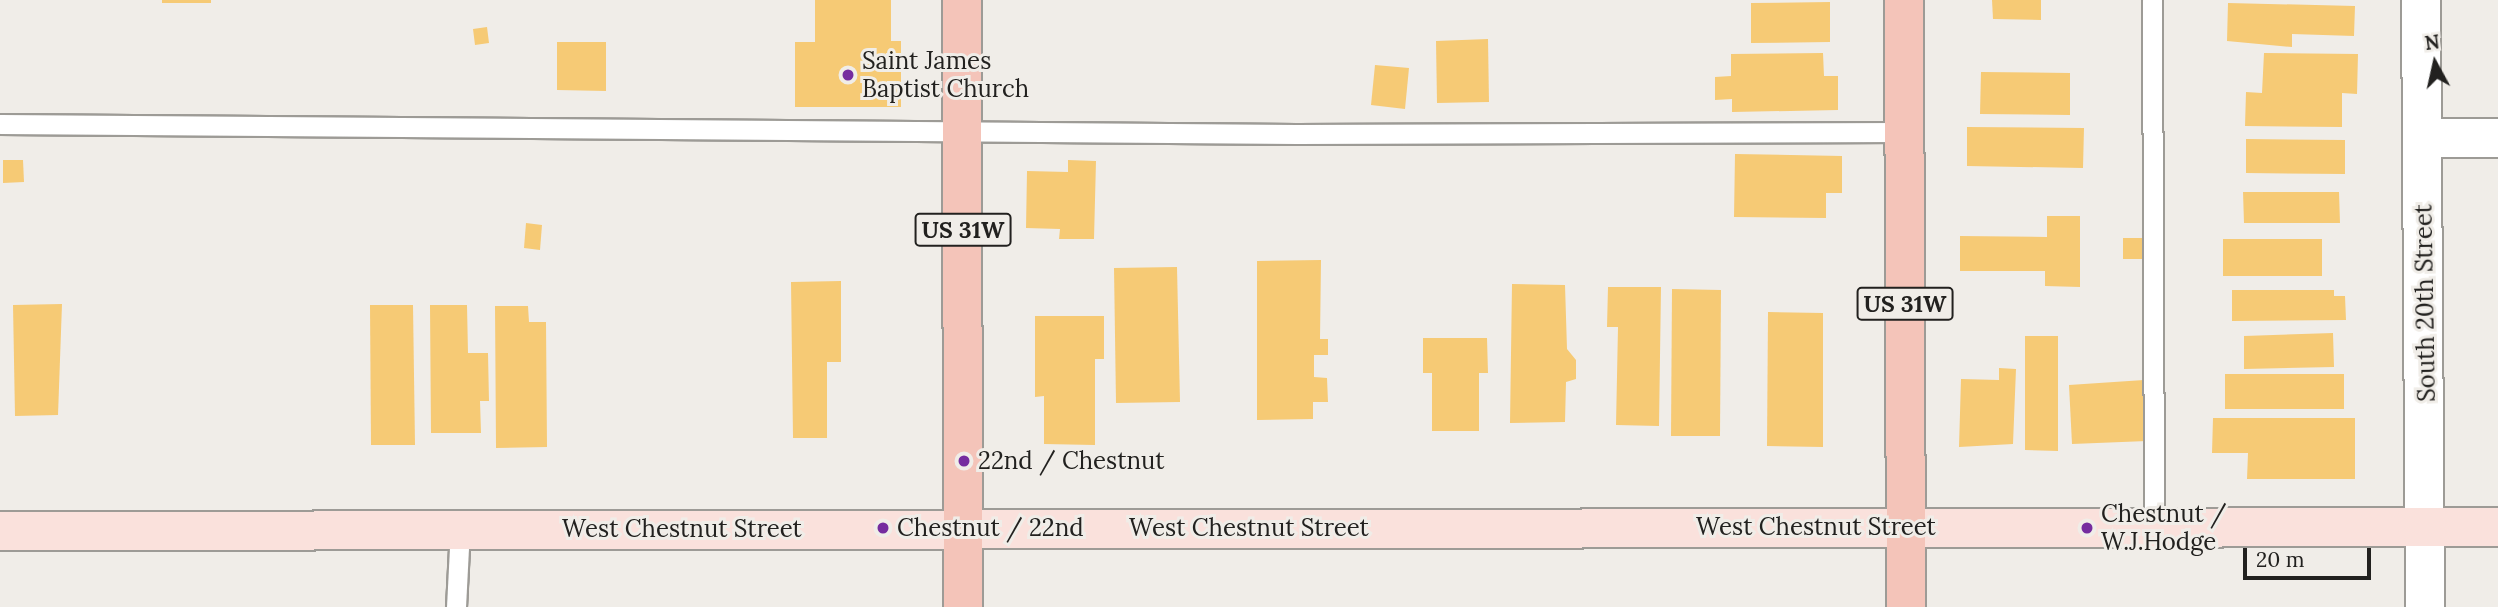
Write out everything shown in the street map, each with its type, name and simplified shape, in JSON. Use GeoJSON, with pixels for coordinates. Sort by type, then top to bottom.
{"type":"FeatureCollection","features":[{"type":"Feature","properties":{"kind":"main road","name":"US 31W"},"geometry":{"type":"LineString","coordinates":[[962,0],[963,607]]}},
{"type":"Feature","properties":{"kind":"main road","name":"US 31W"},"geometry":{"type":"LineString","coordinates":[[1904,0],[1906,607]]}},
{"type":"Feature","properties":{"kind":"main road","name":"West Chestnut Street"},"geometry":{"type":"LineString","coordinates":[[0,531],[2498,527]]}},
{"type":"Feature","properties":{"kind":"street","name":"South 20th Street"},"geometry":{"type":"LineString","coordinates":[[2421,0],[2427,529],[2425,607]]}},
{"type":"Feature","properties":{"kind":"street"},"geometry":{"type":"LineString","coordinates":[[2423,138],[2498,138]]}},
{"type":"Feature","properties":{"kind":"lane"},"geometry":{"type":"LineString","coordinates":[[2152,0],[2154,528]]}},
{"type":"Feature","properties":{"kind":"lane"},"geometry":{"type":"LineString","coordinates":[[0,124],[1904,132]]}},
{"type":"Feature","properties":{"kind":"lane"},"geometry":{"type":"LineString","coordinates":[[456,607],[460,529]]}},
{"type":"Feature","properties":{"kind":"building"},"geometry":{"type":"Polygon","coordinates":[[[162,0],[211,0],[211,3],[162,3],[162,0]]]}},
{"type":"Feature","properties":{"kind":"building","name":"Saint James Baptist Church"},"geometry":{"type":"Polygon","coordinates":[[[815,0],[891,0],[891,41],[901,41],[901,107],[795,107],[795,42],[815,42],[815,0]]]}},
{"type":"Feature","properties":{"kind":"building"},"geometry":{"type":"Polygon","coordinates":[[[1992,0],[2041,0],[2041,20],[1993,19],[1992,0]]]}},
{"type":"Feature","properties":{"kind":"building"},"geometry":{"type":"Polygon","coordinates":[[[1830,2],[1830,42],[1751,43],[1751,3],[1830,2]]]}},
{"type":"Feature","properties":{"kind":"building"},"geometry":{"type":"Polygon","coordinates":[[[2228,3],[2355,6],[2354,36],[2292,34],[2292,47],[2227,41],[2228,3]]]}},
{"type":"Feature","properties":{"kind":"building"},"geometry":{"type":"Polygon","coordinates":[[[487,27],[489,43],[475,45],[473,29],[487,27]]]}},
{"type":"Feature","properties":{"kind":"building"},"geometry":{"type":"Polygon","coordinates":[[[1488,39],[1489,102],[1437,103],[1436,41],[1488,39]]]}},
{"type":"Feature","properties":{"kind":"building"},"geometry":{"type":"Polygon","coordinates":[[[557,42],[606,42],[606,91],[557,90],[557,42]]]}},
{"type":"Feature","properties":{"kind":"building"},"geometry":{"type":"Polygon","coordinates":[[[1823,53],[1824,76],[1838,76],[1838,110],[1732,112],[1732,99],[1715,100],[1715,77],[1731,76],[1731,54],[1823,53]]]}},
{"type":"Feature","properties":{"kind":"building"},"geometry":{"type":"Polygon","coordinates":[[[2264,53],[2358,54],[2357,94],[2342,93],[2342,127],[2245,126],[2246,92],[2262,93],[2264,53]]]}},
{"type":"Feature","properties":{"kind":"building"},"geometry":{"type":"Polygon","coordinates":[[[1375,65],[1409,68],[1405,109],[1371,105],[1375,65]]]}},
{"type":"Feature","properties":{"kind":"building"},"geometry":{"type":"Polygon","coordinates":[[[1981,72],[2070,73],[2070,115],[1980,114],[1981,72]]]}},
{"type":"Feature","properties":{"kind":"building"},"geometry":{"type":"Polygon","coordinates":[[[1967,127],[2084,128],[2083,168],[1967,166],[1967,127]]]}},
{"type":"Feature","properties":{"kind":"building"},"geometry":{"type":"Polygon","coordinates":[[[2246,139],[2345,140],[2345,174],[2246,173],[2246,139]]]}},
{"type":"Feature","properties":{"kind":"building"},"geometry":{"type":"Polygon","coordinates":[[[1735,154],[1842,156],[1842,193],[1826,193],[1826,218],[1734,217],[1735,154]]]}},
{"type":"Feature","properties":{"kind":"building"},"geometry":{"type":"Polygon","coordinates":[[[3,160],[23,160],[24,182],[3,183],[3,160]]]}},
{"type":"Feature","properties":{"kind":"building"},"geometry":{"type":"Polygon","coordinates":[[[1068,160],[1096,161],[1094,239],[1059,239],[1060,229],[1026,228],[1027,171],[1068,172],[1068,160]]]}},
{"type":"Feature","properties":{"kind":"building"},"geometry":{"type":"Polygon","coordinates":[[[2243,192],[2339,192],[2340,223],[2244,223],[2243,192]]]}},
{"type":"Feature","properties":{"kind":"building"},"geometry":{"type":"Polygon","coordinates":[[[2047,216],[2080,216],[2080,287],[2045,286],[2045,271],[1960,271],[1960,236],[2047,237],[2047,216]]]}},
{"type":"Feature","properties":{"kind":"building"},"geometry":{"type":"Polygon","coordinates":[[[526,223],[542,225],[540,250],[524,248],[526,223]]]}},
{"type":"Feature","properties":{"kind":"building"},"geometry":{"type":"Polygon","coordinates":[[[2123,238],[2148,238],[2147,259],[2123,259],[2123,238]]]}},
{"type":"Feature","properties":{"kind":"building"},"geometry":{"type":"Polygon","coordinates":[[[2223,239],[2322,239],[2322,276],[2223,276],[2223,239]]]}},
{"type":"Feature","properties":{"kind":"building"},"geometry":{"type":"Polygon","coordinates":[[[1321,260],[1320,339],[1328,339],[1328,355],[1314,355],[1314,377],[1327,378],[1328,402],[1313,402],[1313,419],[1257,420],[1257,261],[1321,260]]]}},
{"type":"Feature","properties":{"kind":"building"},"geometry":{"type":"Polygon","coordinates":[[[1177,267],[1180,402],[1116,403],[1114,268],[1177,267]]]}},
{"type":"Feature","properties":{"kind":"building"},"geometry":{"type":"Polygon","coordinates":[[[841,281],[841,362],[827,362],[827,438],[793,438],[791,282],[841,281]]]}},
{"type":"Feature","properties":{"kind":"building"},"geometry":{"type":"Polygon","coordinates":[[[1512,284],[1565,285],[1567,349],[1576,360],[1576,379],[1566,382],[1565,422],[1510,423],[1512,284]]]}},
{"type":"Feature","properties":{"kind":"building"},"geometry":{"type":"Polygon","coordinates":[[[1608,287],[1661,287],[1659,426],[1616,425],[1618,327],[1607,327],[1608,287]]]}},
{"type":"Feature","properties":{"kind":"building"},"geometry":{"type":"Polygon","coordinates":[[[1672,289],[1721,290],[1720,436],[1671,436],[1672,289]]]}},
{"type":"Feature","properties":{"kind":"building"},"geometry":{"type":"Polygon","coordinates":[[[2232,290],[2334,290],[2334,296],[2345,296],[2346,320],[2232,321],[2232,290]]]}},
{"type":"Feature","properties":{"kind":"building"},"geometry":{"type":"Polygon","coordinates":[[[62,304],[58,415],[15,416],[13,305],[62,304]]]}},
{"type":"Feature","properties":{"kind":"building"},"geometry":{"type":"Polygon","coordinates":[[[370,305],[413,305],[415,445],[371,445],[370,305]]]}},
{"type":"Feature","properties":{"kind":"building"},"geometry":{"type":"Polygon","coordinates":[[[430,305],[467,305],[468,353],[488,353],[489,401],[480,401],[481,433],[431,433],[430,305]]]}},
{"type":"Feature","properties":{"kind":"building"},"geometry":{"type":"Polygon","coordinates":[[[495,306],[528,306],[529,322],[546,322],[547,447],[496,448],[495,306]]]}},
{"type":"Feature","properties":{"kind":"building"},"geometry":{"type":"Polygon","coordinates":[[[1768,312],[1823,313],[1823,447],[1767,446],[1768,312]]]}},
{"type":"Feature","properties":{"kind":"building"},"geometry":{"type":"Polygon","coordinates":[[[1035,316],[1104,316],[1104,359],[1095,359],[1095,445],[1044,444],[1044,396],[1035,397],[1035,316]]]}},
{"type":"Feature","properties":{"kind":"building"},"geometry":{"type":"Polygon","coordinates":[[[2333,333],[2334,367],[2244,369],[2244,336],[2333,333]]]}},
{"type":"Feature","properties":{"kind":"building"},"geometry":{"type":"Polygon","coordinates":[[[2025,336],[2058,336],[2058,451],[2025,450],[2025,336]]]}},
{"type":"Feature","properties":{"kind":"building"},"geometry":{"type":"Polygon","coordinates":[[[1423,338],[1487,338],[1488,373],[1479,373],[1479,431],[1432,431],[1432,373],[1423,373],[1423,338]]]}},
{"type":"Feature","properties":{"kind":"building"},"geometry":{"type":"Polygon","coordinates":[[[1999,368],[2016,369],[2013,444],[1959,447],[1961,379],[1999,380],[1999,368]]]}},
{"type":"Feature","properties":{"kind":"building"},"geometry":{"type":"Polygon","coordinates":[[[2225,374],[2344,374],[2344,409],[2225,409],[2225,374]]]}},
{"type":"Feature","properties":{"kind":"building"},"geometry":{"type":"Polygon","coordinates":[[[2144,380],[2147,441],[2072,444],[2069,385],[2144,380]]]}},
{"type":"Feature","properties":{"kind":"building"},"geometry":{"type":"Polygon","coordinates":[[[2213,418],[2355,418],[2355,479],[2247,479],[2248,453],[2212,453],[2213,418]]]}},
{"type":"Feature","properties":{"kind":"place","name":"Saint James Baptist Church"},"geometry":{"type":"Point","coordinates":[848,75]}},
{"type":"Feature","properties":{"kind":"place","name":"22nd / Chestnut"},"geometry":{"type":"Point","coordinates":[964,461]}},
{"type":"Feature","properties":{"kind":"place","name":"Chestnut / 22nd"},"geometry":{"type":"Point","coordinates":[883,528]}},
{"type":"Feature","properties":{"kind":"place","name":"Chestnut / W.J.Hodge"},"geometry":{"type":"Point","coordinates":[2087,528]}}]}
